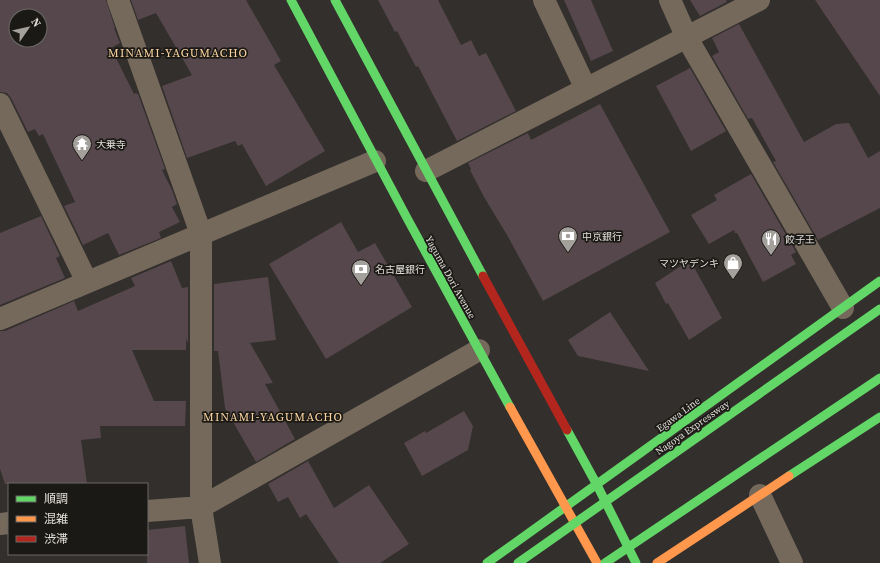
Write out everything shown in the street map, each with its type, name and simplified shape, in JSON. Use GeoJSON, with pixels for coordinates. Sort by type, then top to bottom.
{"type":"FeatureCollection","features":[{"type":"Feature","properties":{"kind":"main road","name":"Yaguma Dori Avenue"},"geometry":{"type":"LineString","coordinates":[[291,0],[375,160],[479,350],[567,506],[597,563]]}},
{"type":"Feature","properties":{"kind":"main road"},"geometry":{"type":"LineString","coordinates":[[335,0],[426,171],[597,485],[636,563]]}},
{"type":"Feature","properties":{"kind":"main road","name":"Egawa Line"},"geometry":{"type":"LineString","coordinates":[[487,563],[880,281]]}},
{"type":"Feature","properties":{"kind":"main road","name":"Nagoya Expressway"},"geometry":{"type":"LineString","coordinates":[[518,563],[880,309]]}},
{"type":"Feature","properties":{"kind":"main road"},"geometry":{"type":"LineString","coordinates":[[605,563],[880,378]]}},
{"type":"Feature","properties":{"kind":"main road"},"geometry":{"type":"LineString","coordinates":[[657,563],[880,417]]}},
{"type":"Feature","properties":{"kind":"street"},"geometry":{"type":"LineString","coordinates":[[118,0],[201,234],[201,506],[210,563]]}},
{"type":"Feature","properties":{"kind":"street"},"geometry":{"type":"LineString","coordinates":[[544,0],[586,89]]}},
{"type":"Feature","properties":{"kind":"street"},"geometry":{"type":"LineString","coordinates":[[670,0],[687,38],[843,308]]}},
{"type":"Feature","properties":{"kind":"street"},"geometry":{"type":"LineString","coordinates":[[426,171],[759,0]]}},
{"type":"Feature","properties":{"kind":"street"},"geometry":{"type":"LineString","coordinates":[[0,104],[87,282]]}},
{"type":"Feature","properties":{"kind":"street"},"geometry":{"type":"LineString","coordinates":[[0,319],[375,160]]}},
{"type":"Feature","properties":{"kind":"street"},"geometry":{"type":"LineString","coordinates":[[148,511],[201,506],[479,350]]}},
{"type":"Feature","properties":{"kind":"street"},"geometry":{"type":"LineString","coordinates":[[760,495],[792,563]]}},
{"type":"Feature","properties":{"kind":"building"},"geometry":{"type":"Polygon","coordinates":[[[0,0],[106,0],[120,43],[111,48],[134,94],[138,94],[165,169],[162,170],[177,204],[172,207],[180,222],[159,232],[161,238],[119,255],[108,233],[83,245],[64,206],[75,202],[43,134],[39,136],[35,129],[28,132],[7,93],[0,92],[0,0]]]}},
{"type":"Feature","properties":{"kind":"building"},"geometry":{"type":"Polygon","coordinates":[[[131,0],[246,0],[281,61],[274,65],[325,151],[266,186],[242,144],[238,146],[235,141],[187,158],[162,86],[192,75],[156,13],[138,20],[131,0]]]}},
{"type":"Feature","properties":{"kind":"building"},"geometry":{"type":"Polygon","coordinates":[[[378,0],[438,0],[461,45],[471,40],[479,56],[486,53],[516,111],[457,141],[418,66],[416,67],[397,31],[395,32],[378,0]]]}},
{"type":"Feature","properties":{"kind":"building"},"geometry":{"type":"Polygon","coordinates":[[[564,0],[591,0],[613,51],[591,61],[564,0]]]}},
{"type":"Feature","properties":{"kind":"building"},"geometry":{"type":"Polygon","coordinates":[[[690,0],[726,0],[727,2],[700,16],[690,0]]]}},
{"type":"Feature","properties":{"kind":"building"},"geometry":{"type":"Polygon","coordinates":[[[815,0],[880,0],[880,96],[815,0]]]}},
{"type":"Feature","properties":{"kind":"building"},"geometry":{"type":"Polygon","coordinates":[[[739,24],[804,142],[836,124],[849,123],[868,158],[880,151],[880,208],[818,240],[773,162],[776,161],[752,118],[748,119],[712,56],[719,52],[712,38],[739,24]]]}},
{"type":"Feature","properties":{"kind":"building"},"geometry":{"type":"Polygon","coordinates":[[[690,68],[726,131],[691,151],[656,86],[690,68]]]}},
{"type":"Feature","properties":{"kind":"building"},"geometry":{"type":"Polygon","coordinates":[[[600,104],[670,232],[543,301],[507,235],[484,197],[468,163],[528,133],[531,140],[600,104]]]}},
{"type":"Feature","properties":{"kind":"building"},"geometry":{"type":"Polygon","coordinates":[[[751,174],[796,252],[791,255],[796,264],[763,282],[734,230],[709,244],[691,215],[717,200],[714,195],[751,174]]]}},
{"type":"Feature","properties":{"kind":"building"},"geometry":{"type":"Polygon","coordinates":[[[41,216],[60,256],[56,258],[65,278],[0,305],[0,233],[41,216]]]}},
{"type":"Feature","properties":{"kind":"building"},"geometry":{"type":"Polygon","coordinates":[[[341,222],[358,252],[375,243],[412,307],[326,359],[269,264],[341,222]]]}},
{"type":"Feature","properties":{"kind":"building"},"geometry":{"type":"Polygon","coordinates":[[[690,260],[722,318],[689,340],[668,303],[666,304],[655,283],[690,260]]]}},
{"type":"Feature","properties":{"kind":"building"},"geometry":{"type":"Polygon","coordinates":[[[171,261],[182,288],[188,287],[188,343],[186,339],[186,350],[132,350],[154,401],[186,401],[185,426],[100,426],[101,438],[81,440],[87,483],[5,484],[0,469],[0,331],[5,331],[74,301],[78,311],[135,286],[131,278],[171,261]]]}},
{"type":"Feature","properties":{"kind":"building"},"geometry":{"type":"Polygon","coordinates":[[[268,277],[276,340],[250,343],[273,383],[265,384],[295,439],[256,462],[225,408],[218,351],[214,351],[214,284],[268,277]]]}},
{"type":"Feature","properties":{"kind":"building"},"geometry":{"type":"Polygon","coordinates":[[[610,312],[649,371],[578,356],[568,340],[610,312]]]}},
{"type":"Feature","properties":{"kind":"building"},"geometry":{"type":"Polygon","coordinates":[[[464,411],[473,426],[468,450],[422,476],[404,443],[425,431],[426,433],[464,411]]]}},
{"type":"Feature","properties":{"kind":"building"},"geometry":{"type":"Polygon","coordinates":[[[308,461],[334,508],[369,485],[409,544],[380,563],[339,563],[306,514],[300,518],[288,497],[278,502],[268,484],[308,461]]]}},
{"type":"Feature","properties":{"kind":"building"},"geometry":{"type":"Polygon","coordinates":[[[185,526],[189,563],[147,563],[148,530],[185,526]]]}},
{"type":"Feature","properties":{"kind":"traffic: fast"},"geometry":{"type":"LineString","coordinates":[[291,0],[510,407]]}},
{"type":"Feature","properties":{"kind":"traffic: fast"},"geometry":{"type":"LineString","coordinates":[[335,0],[483,276]]}},
{"type":"Feature","properties":{"kind":"traffic: fast"},"geometry":{"type":"LineString","coordinates":[[487,563],[880,281]]}},
{"type":"Feature","properties":{"kind":"traffic: fast"},"geometry":{"type":"LineString","coordinates":[[518,563],[880,309]]}},
{"type":"Feature","properties":{"kind":"traffic: fast"},"geometry":{"type":"LineString","coordinates":[[605,563],[880,378]]}},
{"type":"Feature","properties":{"kind":"traffic: fast"},"geometry":{"type":"LineString","coordinates":[[789,476],[880,417]]}},
{"type":"Feature","properties":{"kind":"traffic: fast"},"geometry":{"type":"LineString","coordinates":[[567,430],[597,485],[636,563]]}},
{"type":"Feature","properties":{"kind":"traffic: slow"},"geometry":{"type":"LineString","coordinates":[[510,407],[597,563]]}},
{"type":"Feature","properties":{"kind":"traffic: slow"},"geometry":{"type":"LineString","coordinates":[[657,563],[789,476]]}},
{"type":"Feature","properties":{"kind":"traffic: jam"},"geometry":{"type":"LineString","coordinates":[[483,276],[567,430]]}},
{"type":"Feature","properties":{"kind":"place","name":"大乗寺"},"geometry":{"type":"Point","coordinates":[82,161]}},
{"type":"Feature","properties":{"kind":"place","name":"中京銀行"},"geometry":{"type":"Point","coordinates":[568,253]}},
{"type":"Feature","properties":{"kind":"place","name":"餃子王"},"geometry":{"type":"Point","coordinates":[771,256]}},
{"type":"Feature","properties":{"kind":"place","name":"マツヤデンキ"},"geometry":{"type":"Point","coordinates":[733,280]}},
{"type":"Feature","properties":{"kind":"place","name":"名古屋銀行"},"geometry":{"type":"Point","coordinates":[361,286]}},
{"type":"Feature","properties":{"kind":"district","name":"MINAMI-YAGUMACHO"},"geometry":{"type":"Point","coordinates":[178,53]}},
{"type":"Feature","properties":{"kind":"district","name":"MINAMI-YAGUMACHO"},"geometry":{"type":"Point","coordinates":[273,417]}}]}
